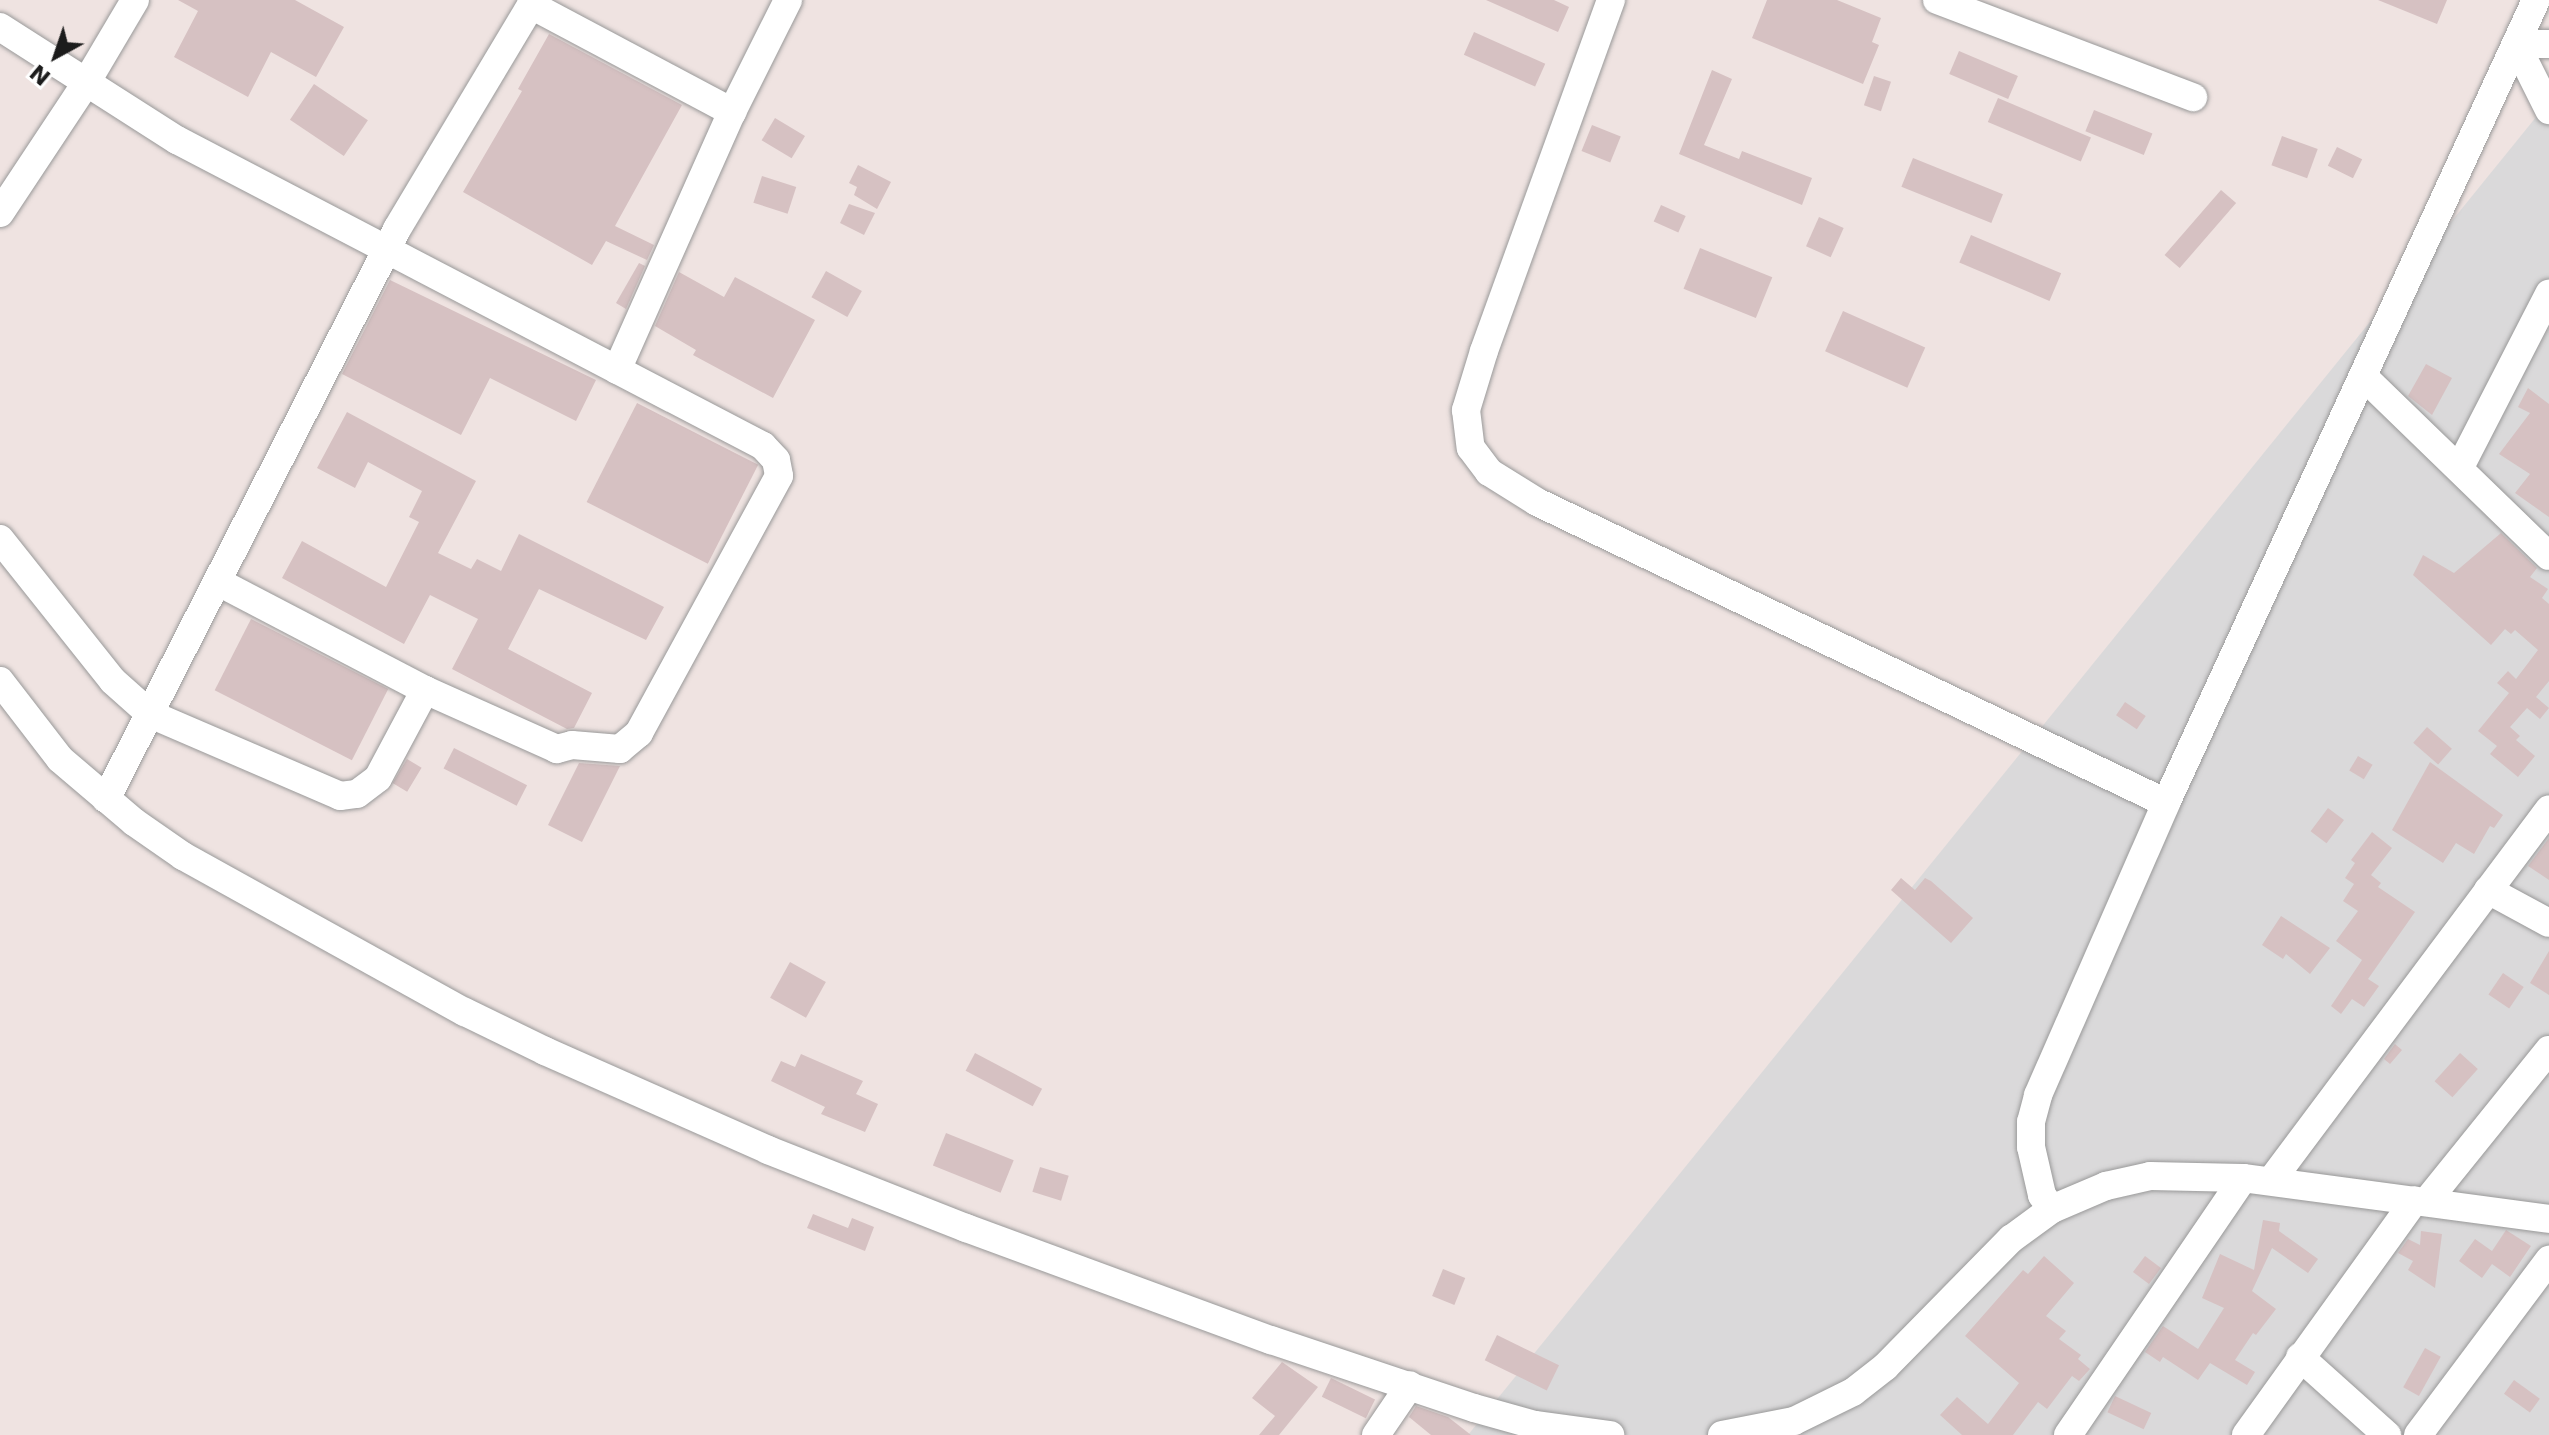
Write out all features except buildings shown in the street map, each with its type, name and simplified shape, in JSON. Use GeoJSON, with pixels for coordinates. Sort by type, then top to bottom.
{"type":"FeatureCollection","features":[{"type":"Feature","properties":{"kind":"street"},"geometry":{"type":"LineString","coordinates":[[0,213],[86,83],[135,0]]}},
{"type":"Feature","properties":{"kind":"street"},"geometry":{"type":"LineString","coordinates":[[617,370],[732,112],[788,0]]}},
{"type":"Feature","properties":{"kind":"street"},"geometry":{"type":"LineString","coordinates":[[1611,0],[1484,351],[1466,410],[1471,448],[1489,472],[1537,502],[2166,803]]}},
{"type":"Feature","properties":{"kind":"street"},"geometry":{"type":"LineString","coordinates":[[1937,0],[2193,97]]}},
{"type":"Feature","properties":{"kind":"street"},"geometry":{"type":"LineString","coordinates":[[2052,1209],[2042,1195],[2031,1147],[2031,1122],[2038,1095],[2166,803],[2536,0]]}},
{"type":"Feature","properties":{"kind":"street"},"geometry":{"type":"LineString","coordinates":[[106,799],[387,249],[533,3],[732,112]]}},
{"type":"Feature","properties":{"kind":"street"},"geometry":{"type":"LineString","coordinates":[[0,27],[177,140],[763,446],[776,460],[779,476],[639,733],[620,749],[572,745],[557,749],[425,690],[218,582]]}},
{"type":"Feature","properties":{"kind":"street"},"geometry":{"type":"LineString","coordinates":[[2516,44],[2549,44]]}},
{"type":"Feature","properties":{"kind":"street"},"geometry":{"type":"LineString","coordinates":[[2516,44],[2549,110]]}},
{"type":"Feature","properties":{"kind":"street"},"geometry":{"type":"LineString","coordinates":[[2460,467],[2549,294]]}},
{"type":"Feature","properties":{"kind":"street"},"geometry":{"type":"LineString","coordinates":[[2364,377],[2549,556]]}},
{"type":"Feature","properties":{"kind":"street"},"geometry":{"type":"LineString","coordinates":[[0,539],[113,681],[150,714],[340,796],[357,794],[378,778],[425,690]]}},
{"type":"Feature","properties":{"kind":"street"},"geometry":{"type":"LineString","coordinates":[[0,681],[60,759],[106,799],[183,856],[452,1005],[655,1102],[966,1228],[1271,1340],[1535,1425],[1610,1435]]}},
{"type":"Feature","properties":{"kind":"street"},"geometry":{"type":"LineString","coordinates":[[2068,1435],[2257,1179],[2549,810]]}},
{"type":"Feature","properties":{"kind":"street"},"geometry":{"type":"LineString","coordinates":[[2488,890],[2549,923]]}},
{"type":"Feature","properties":{"kind":"street"},"geometry":{"type":"LineString","coordinates":[[2246,1435],[2300,1357],[2421,1201],[2549,1050]]}},
{"type":"Feature","properties":{"kind":"street"},"geometry":{"type":"LineString","coordinates":[[1722,1435],[1790,1428],[1853,1392],[1885,1367],[2001,1248],[2052,1209],[2106,1186],[2150,1176],[2257,1179],[2549,1219]]}},
{"type":"Feature","properties":{"kind":"street"},"geometry":{"type":"LineString","coordinates":[[2418,1435],[2549,1260]]}},
{"type":"Feature","properties":{"kind":"street"},"geometry":{"type":"LineString","coordinates":[[2300,1357],[2387,1435]]}},
{"type":"Feature","properties":{"kind":"street"},"geometry":{"type":"LineString","coordinates":[[1376,1435],[1410,1385]]}},
{"type":"Feature","properties":{"kind":"shaded area"},"geometry":{"type":"Polygon","coordinates":[[[2549,101],[2549,1435],[1468,1435],[2549,101]]]}}]}
